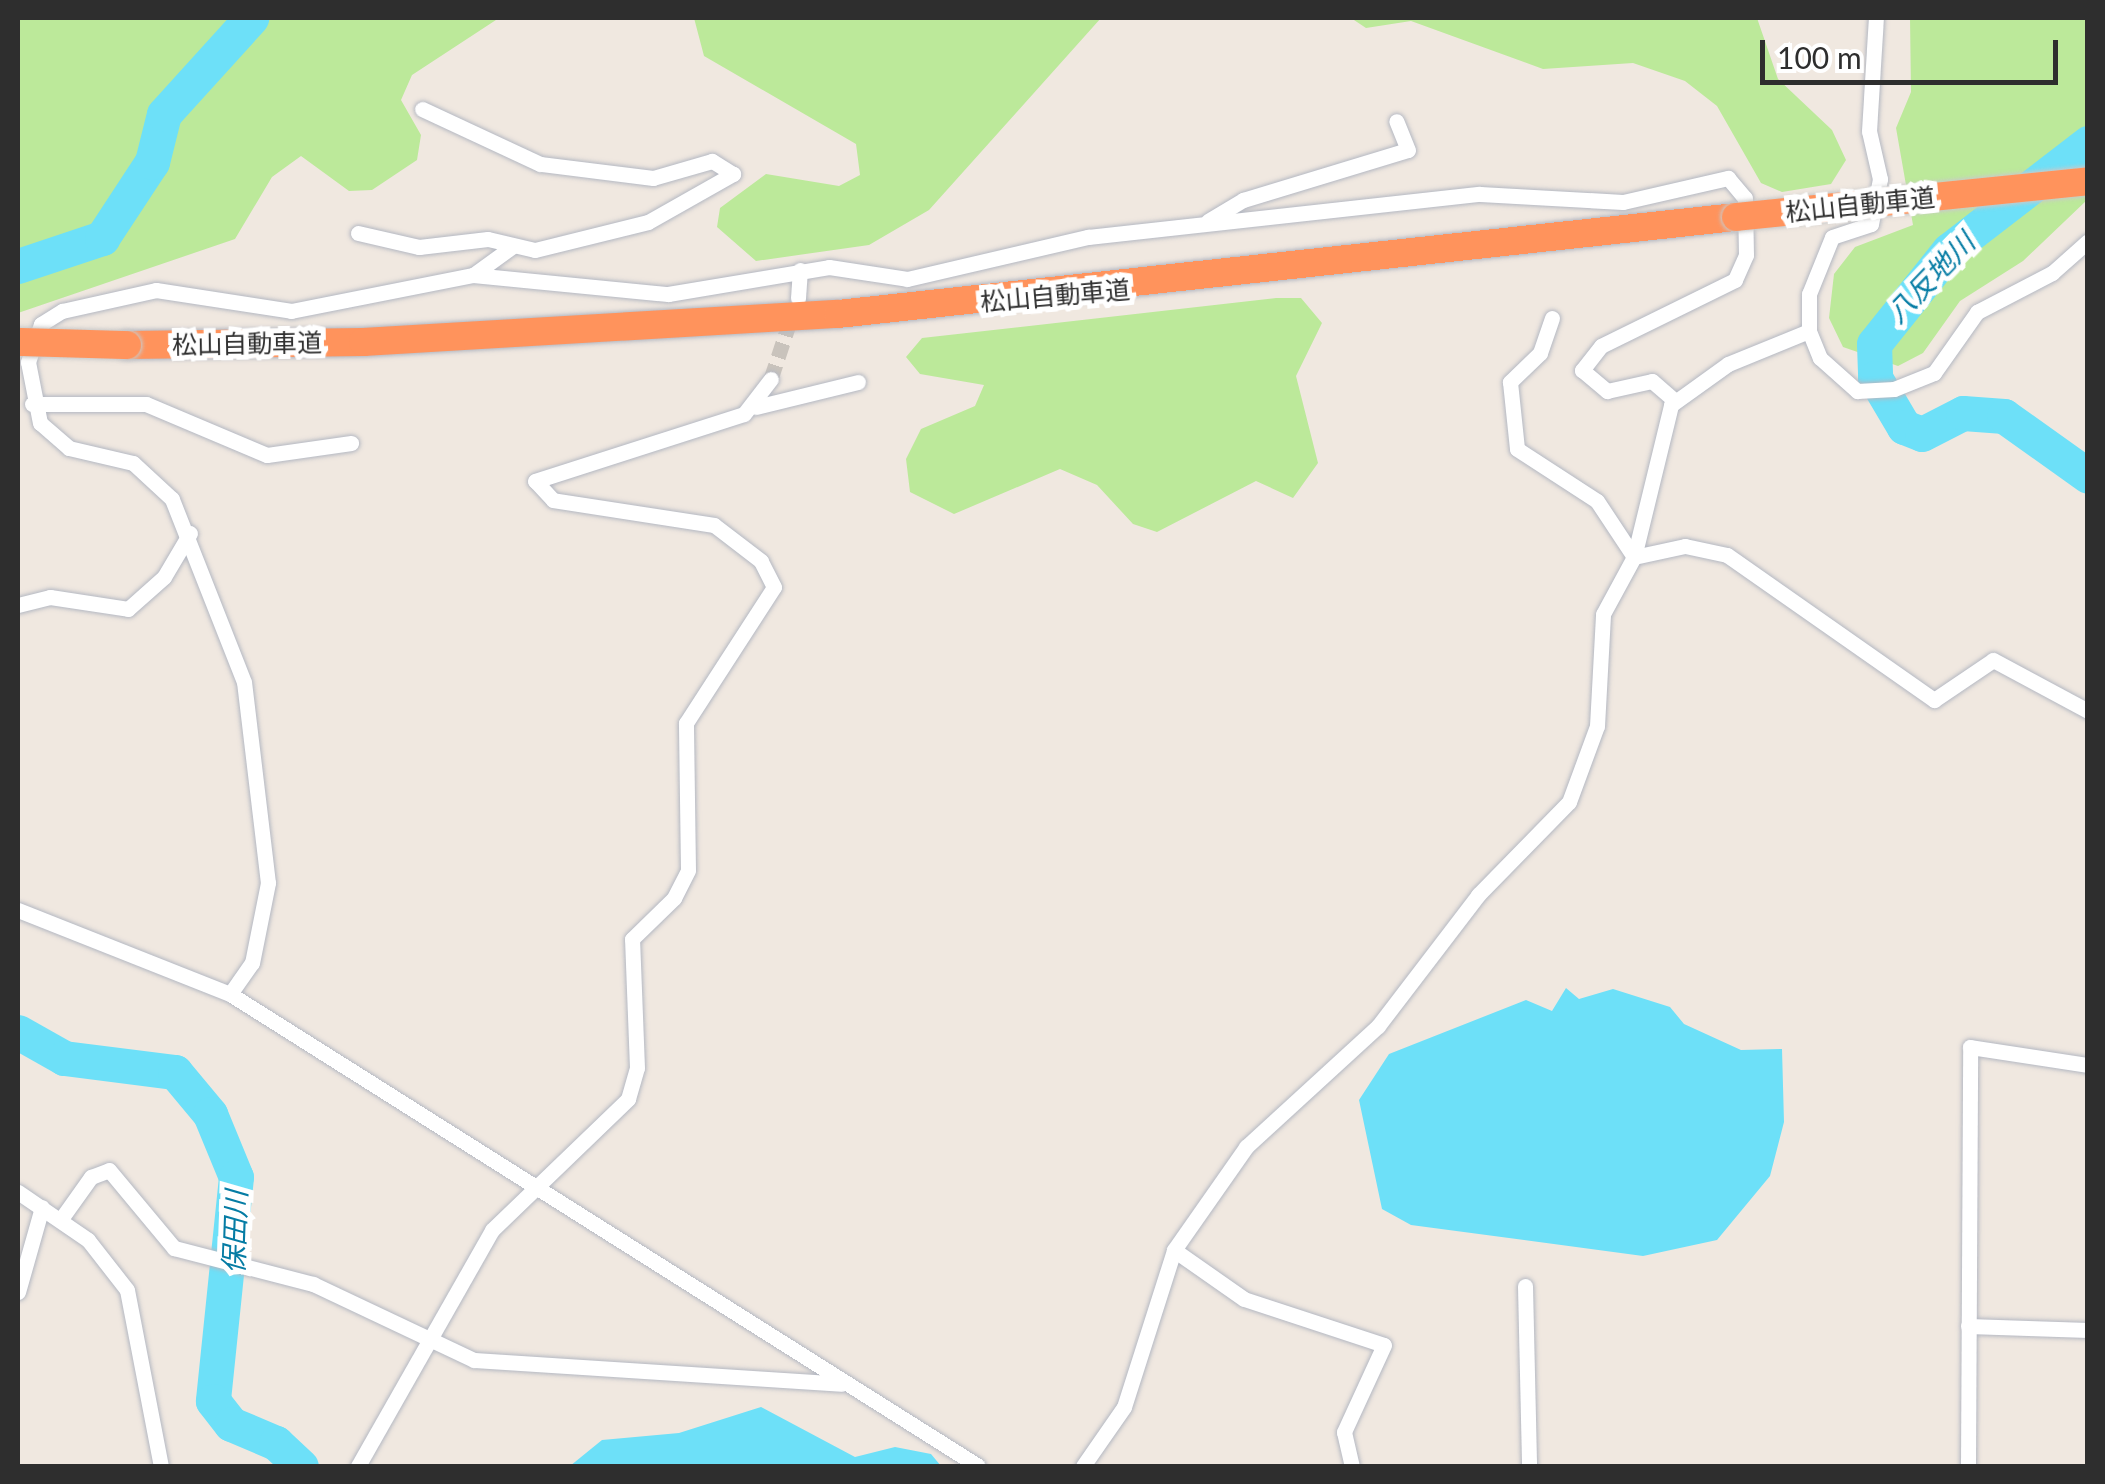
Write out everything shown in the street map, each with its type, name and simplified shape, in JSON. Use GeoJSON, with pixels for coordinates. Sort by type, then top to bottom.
{"type":"FeatureCollection","features":[{"type":"Feature","properties":{"kind":"highway","name":"松山自動車道"},"geometry":{"type":"LineString","coordinates":[[18,342],[363,342],[838,314],[2088,180]]}},
{"type":"Feature","properties":{"kind":"street"},"geometry":{"type":"LineString","coordinates":[[1876,18],[1869,130],[1880,180],[1871,224],[1832,237],[1809,294],[1809,332],[1820,358],[1858,391],[1894,389],[1934,373],[1977,312],[2052,273],[2087,240]]}},
{"type":"Feature","properties":{"kind":"street"},"geometry":{"type":"LineString","coordinates":[[358,234],[420,247],[488,239],[535,250],[648,222],[722,183],[732,166],[712,161],[653,178],[540,164],[422,109]]}},
{"type":"Feature","properties":{"kind":"street"},"geometry":{"type":"LineString","coordinates":[[1202,225],[1243,200],[1408,150],[1396,121]]}},
{"type":"Feature","properties":{"kind":"street"},"geometry":{"type":"LineString","coordinates":[[230,994],[257,944],[266,843],[244,682],[190,532],[154,478],[110,454],[69,448],[32,404],[28,362],[41,324],[109,294],[174,290],[291,311],[472,275],[688,294],[800,270],[925,277],[1088,237],[1480,194],[1624,202],[1728,178],[1745,198],[1746,256],[1735,280],[1601,346],[1582,370],[1606,392],[1652,380],[1675,401]]}},
{"type":"Feature","properties":{"kind":"street"},"geometry":{"type":"LineString","coordinates":[[472,275],[512,246]]}},
{"type":"Feature","properties":{"kind":"street"},"geometry":{"type":"LineString","coordinates":[[798,298],[800,270]]}},
{"type":"Feature","properties":{"kind":"street"},"geometry":{"type":"LineString","coordinates":[[1552,318],[1540,352],[1510,382],[1517,449],[1597,501],[1634,557]]}},
{"type":"Feature","properties":{"kind":"street"},"geometry":{"type":"LineString","coordinates":[[1083,1466],[1124,1407],[1174,1250],[1274,1115],[1378,1026],[1478,895],[1569,802],[1597,726],[1604,614],[1634,557],[1659,430],[1675,401],[1728,364],[1809,332]]}},
{"type":"Feature","properties":{"kind":"street"},"geometry":{"type":"LineString","coordinates":[[756,408],[771,379]]}},
{"type":"Feature","properties":{"kind":"street"},"geometry":{"type":"LineString","coordinates":[[358,1466],[475,1254],[536,1186],[628,1099],[636,1068],[632,939],[674,898],[688,870],[686,723],[774,587],[761,561],[714,525],[553,500],[535,480],[756,408],[858,382]]}},
{"type":"Feature","properties":{"kind":"street"},"geometry":{"type":"LineString","coordinates":[[32,404],[146,404],[267,455],[351,443]]}},
{"type":"Feature","properties":{"kind":"street"},"geometry":{"type":"LineString","coordinates":[[18,605],[50,597],[128,609],[164,577],[190,532]]}},
{"type":"Feature","properties":{"kind":"street"},"geometry":{"type":"LineString","coordinates":[[1634,557],[1685,546],[1727,554],[1934,700],[1993,660],[2088,711]]}},
{"type":"Feature","properties":{"kind":"street"},"geometry":{"type":"LineString","coordinates":[[18,910],[230,994],[978,1466]]}},
{"type":"Feature","properties":{"kind":"street"},"geometry":{"type":"LineString","coordinates":[[1968,1466],[1970,1047],[2088,1065]]}},
{"type":"Feature","properties":{"kind":"street"},"geometry":{"type":"LineString","coordinates":[[61,1219],[91,1178],[109,1170],[174,1248],[313,1284],[426,1340],[496,1365],[844,1384]]}},
{"type":"Feature","properties":{"kind":"street"},"geometry":{"type":"LineString","coordinates":[[18,1192],[61,1219],[127,1290],[162,1466]]}},
{"type":"Feature","properties":{"kind":"street"},"geometry":{"type":"LineString","coordinates":[[18,1292],[42,1207]]}},
{"type":"Feature","properties":{"kind":"street"},"geometry":{"type":"LineString","coordinates":[[1174,1250],[1244,1299],[1384,1345],[1344,1432],[1352,1466]]}},
{"type":"Feature","properties":{"kind":"street"},"geometry":{"type":"LineString","coordinates":[[1524,1286],[1529,1466]]}},
{"type":"Feature","properties":{"kind":"street"},"geometry":{"type":"LineString","coordinates":[[1968,1326],[2088,1330]]}},
{"type":"Feature","properties":{"kind":"green space"},"geometry":{"type":"Polygon","coordinates":[[[18,18],[499,18],[412,75],[401,100],[421,135],[417,160],[372,190],[349,191],[301,156],[272,177],[235,239],[18,313],[18,18]]]}},
{"type":"Feature","properties":{"kind":"green space"},"geometry":{"type":"Polygon","coordinates":[[[694,18],[1101,18],[929,210],[869,245],[756,261],[717,227],[720,208],[766,174],[839,186],[860,175],[856,144],[704,56],[694,18]]]}},
{"type":"Feature","properties":{"kind":"green space"},"geometry":{"type":"Polygon","coordinates":[[[1351,18],[1757,18],[1778,79],[1832,130],[1846,160],[1831,184],[1782,192],[1761,183],[1717,106],[1685,81],[1633,63],[1543,69],[1411,21],[1366,28],[1351,18]]]}},
{"type":"Feature","properties":{"kind":"green space"},"geometry":{"type":"Polygon","coordinates":[[[1910,18],[2087,18],[2087,200],[2023,261],[1960,301],[1923,353],[1898,366],[1843,347],[1829,318],[1834,274],[1855,247],[1913,225],[1896,128],[1911,92],[1910,18]]]}},
{"type":"Feature","properties":{"kind":"green space"},"geometry":{"type":"Polygon","coordinates":[[[1301,298],[1322,323],[1296,376],[1318,463],[1293,498],[1256,481],[1157,532],[1133,524],[1097,485],[1060,469],[954,514],[910,492],[906,459],[921,429],[975,406],[984,385],[920,374],[906,357],[922,338],[1301,298]]]}},
{"type":"Feature","properties":{"kind":"water"},"geometry":{"type":"Polygon","coordinates":[[[1566,988],[1579,999],[1613,989],[1670,1007],[1684,1024],[1741,1050],[1782,1049],[1784,1122],[1770,1176],[1717,1240],[1643,1256],[1411,1225],[1382,1209],[1359,1100],[1389,1054],[1526,1000],[1552,1011],[1566,988]]]}},
{"type":"Feature","properties":{"kind":"water"},"geometry":{"type":"Polygon","coordinates":[[[761,1407],[855,1457],[895,1447],[931,1454],[941,1466],[570,1466],[602,1440],[679,1433],[761,1407]]]}},
{"type":"Feature","properties":{"kind":"waterway","name":"保田川"},"geometry":{"type":"LineString","coordinates":[[18,266],[102,238],[152,162],[164,114],[251,18]]}},
{"type":"Feature","properties":{"kind":"waterway","name":"八反地川"},"geometry":{"type":"LineString","coordinates":[[2088,143],[1949,250],[1874,344],[1875,378],[1904,427],[1922,434],[1963,413],[2004,416],[2088,476]]}},
{"type":"Feature","properties":{"kind":"waterway","name":"保田川"},"geometry":{"type":"LineString","coordinates":[[18,1032],[64,1058],[175,1072],[210,1114],[236,1177],[213,1401],[231,1424],[276,1443],[301,1466]]}},
{"type":"Feature","properties":{"kind":"tunnel"},"geometry":{"type":"LineString","coordinates":[[771,379],[793,312]]}}]}
